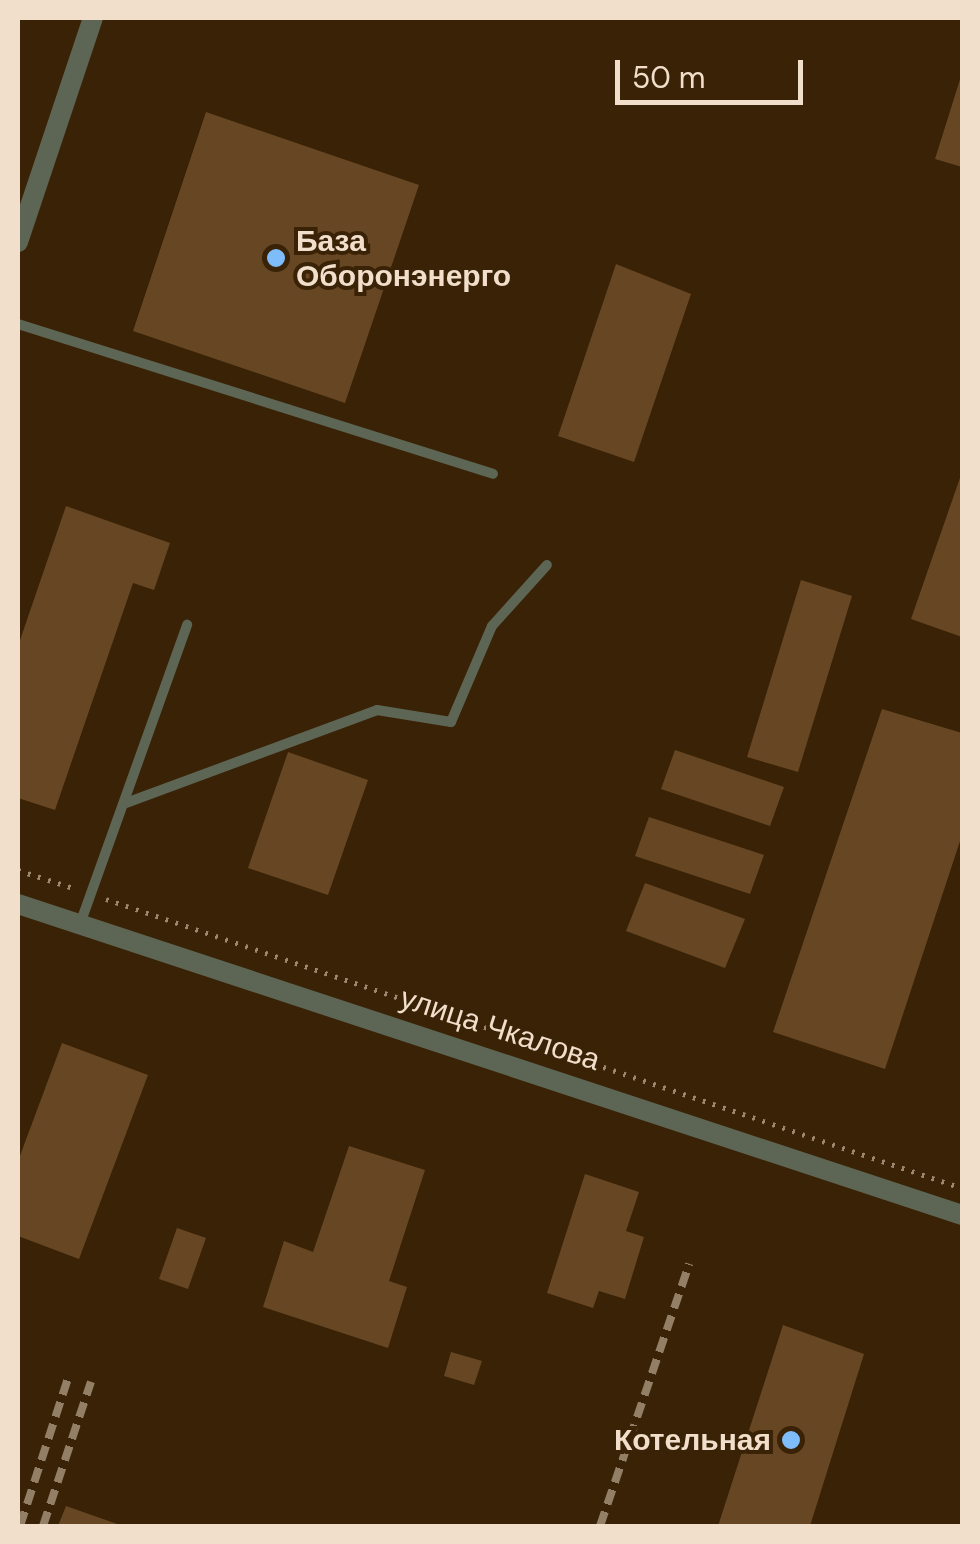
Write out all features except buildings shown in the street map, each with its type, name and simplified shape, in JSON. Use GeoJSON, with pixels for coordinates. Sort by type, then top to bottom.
{"type":"FeatureCollection","features":[{"type":"Feature","properties":{"kind":"street"},"geometry":{"type":"LineString","coordinates":[[18,242],[93,18]]}},
{"type":"Feature","properties":{"kind":"street","name":"улица Чкалова"},"geometry":{"type":"LineString","coordinates":[[18,904],[962,1215]]}},
{"type":"Feature","properties":{"kind":"lane"},"geometry":{"type":"LineString","coordinates":[[18,324],[493,474]]}},
{"type":"Feature","properties":{"kind":"lane"},"geometry":{"type":"LineString","coordinates":[[126,802],[377,710],[451,722],[492,626],[547,565]]}},
{"type":"Feature","properties":{"kind":"lane"},"geometry":{"type":"LineString","coordinates":[[80,924],[187,625]]}},
{"type":"Feature","properties":{"kind":"path"},"geometry":{"type":"LineString","coordinates":[[18,870],[962,1188]]}},
{"type":"Feature","properties":{"kind":"railway"},"geometry":{"type":"LineString","coordinates":[[600,1526],[689,1264]]}},
{"type":"Feature","properties":{"kind":"railway"},"geometry":{"type":"LineString","coordinates":[[20,1526],[69,1375]]}},
{"type":"Feature","properties":{"kind":"railway"},"geometry":{"type":"LineString","coordinates":[[43,1526],[91,1382]]}},
{"type":"Feature","properties":{"kind":"place","name":"База Оборонэнерго"},"geometry":{"type":"Point","coordinates":[276,258]}},
{"type":"Feature","properties":{"kind":"place","name":"Котельная"},"geometry":{"type":"Point","coordinates":[791,1440]}}]}
